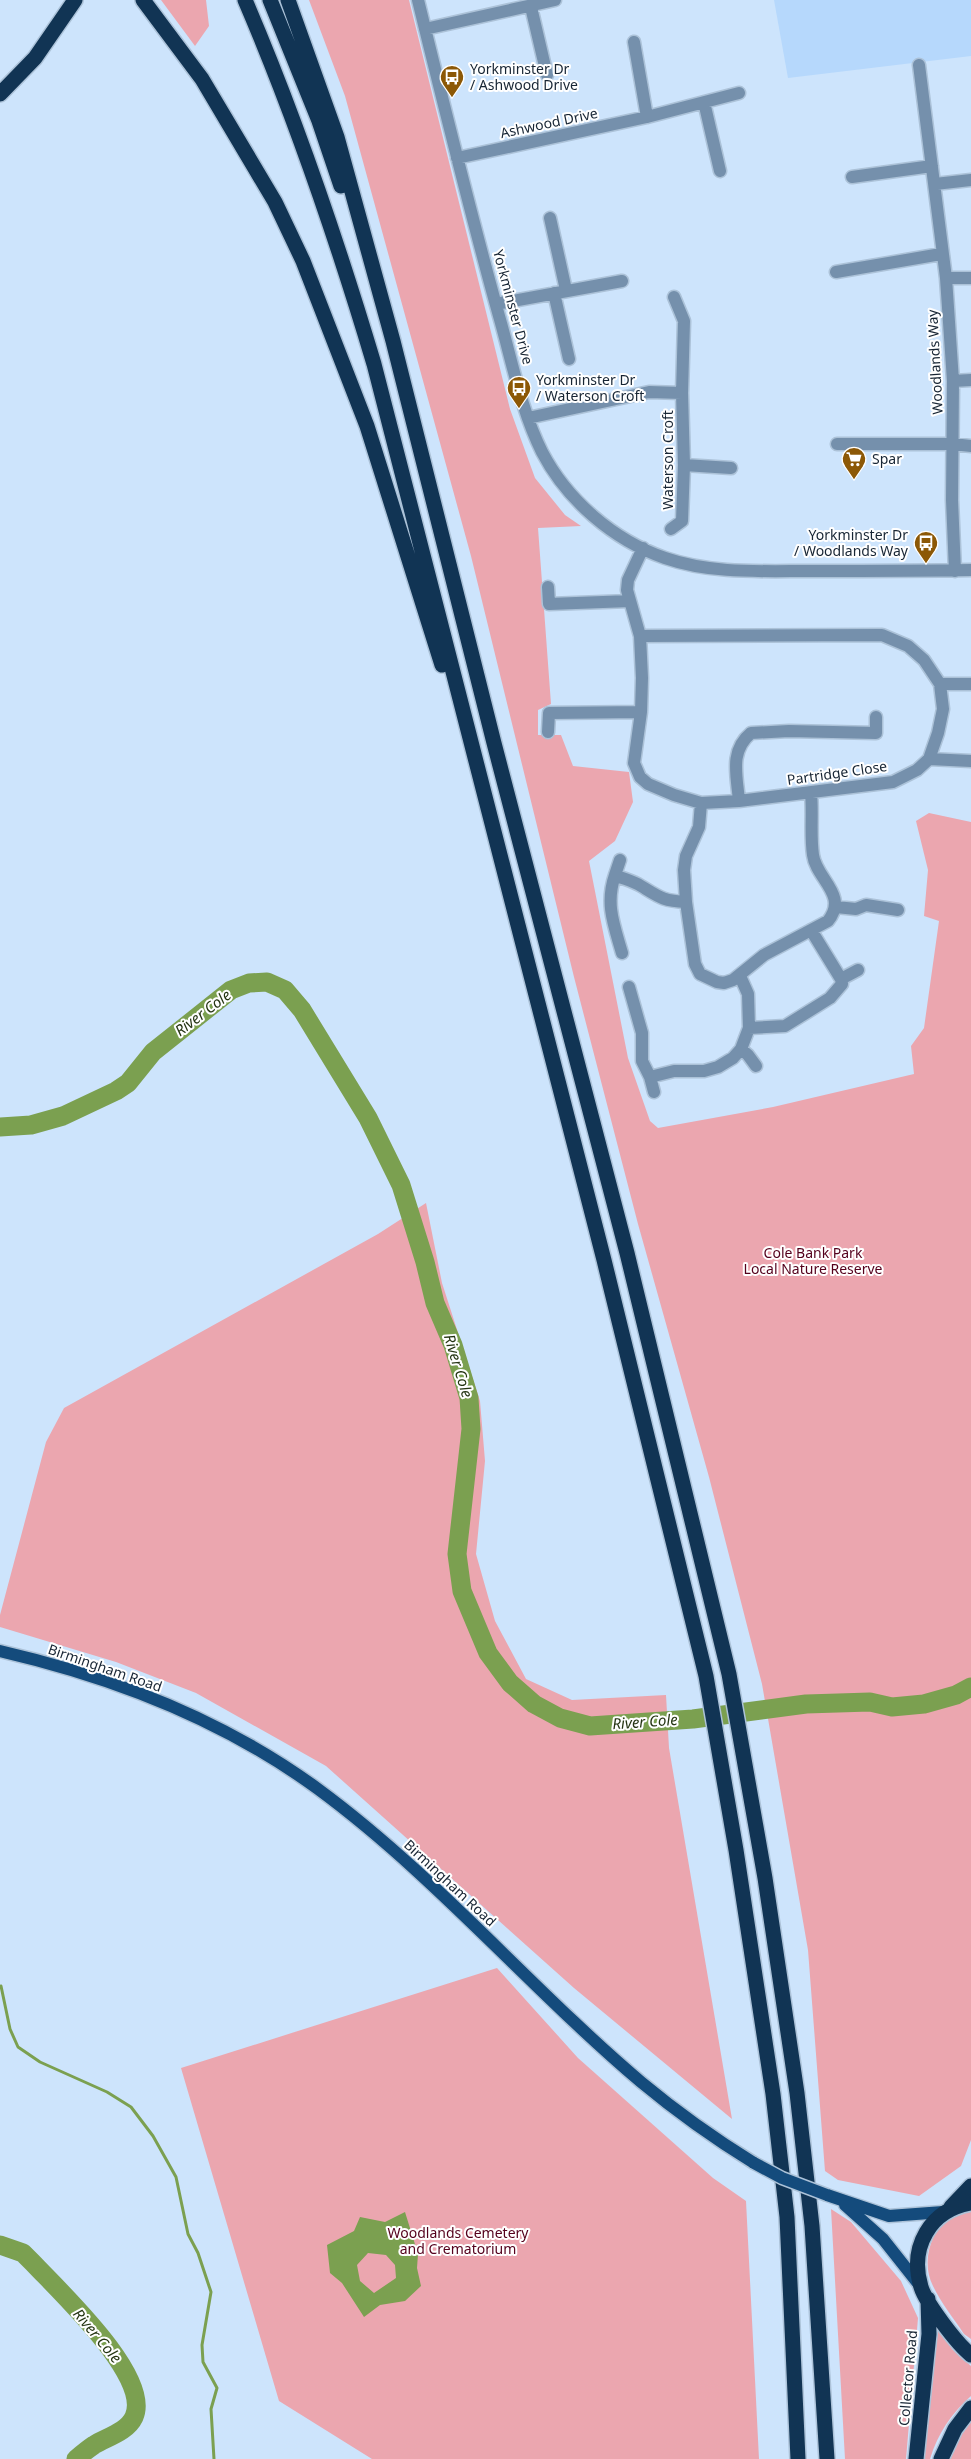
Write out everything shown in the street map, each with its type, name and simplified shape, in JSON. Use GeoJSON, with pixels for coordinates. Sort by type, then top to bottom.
{"type":"FeatureCollection","features":[{"type":"Feature","properties":{"kind":"highway"},"geometry":{"type":"LineString","coordinates":[[0,94],[35,58],[75,0]]}},
{"type":"Feature","properties":{"kind":"highway"},"geometry":{"type":"LineString","coordinates":[[143,0],[207,88],[275,202],[303,261],[367,426],[434,643],[466,729]]}},
{"type":"Feature","properties":{"kind":"highway"},"geometry":{"type":"LineString","coordinates":[[245,0],[293,115],[347,275],[374,364],[466,729],[604,1260],[706,1676],[771,2084],[787,2217],[798,2459]]}},
{"type":"Feature","properties":{"kind":"highway"},"geometry":{"type":"LineString","coordinates":[[270,0],[319,121],[393,341]]}},
{"type":"Feature","properties":{"kind":"highway"},"geometry":{"type":"LineString","coordinates":[[288,0],[337,137],[393,341],[491,734],[626,1253],[729,1674],[765,1878],[797,2093],[812,2226],[827,2459]]}},
{"type":"Feature","properties":{"kind":"highway","name":"Collector Road"},"geometry":{"type":"LineString","coordinates":[[916,2459],[929,2334],[925,2293],[917,2262],[920,2246],[926,2231],[971,2186]]}},
{"type":"Feature","properties":{"kind":"highway"},"geometry":{"type":"LineString","coordinates":[[946,2210],[971,2203]]}},
{"type":"Feature","properties":{"kind":"highway"},"geometry":{"type":"LineString","coordinates":[[925,2293],[954,2340],[971,2355]]}},
{"type":"Feature","properties":{"kind":"highway"},"geometry":{"type":"LineString","coordinates":[[941,2459],[955,2429],[971,2408]]}},
{"type":"Feature","properties":{"kind":"main road","name":"Birmingham Road"},"geometry":{"type":"LineString","coordinates":[[0,1651],[82,1673],[136,1692],[192,1716],[243,1742],[316,1788],[401,1856],[642,2083],[691,2121],[754,2164],[782,2178],[841,2201],[889,2216],[946,2210]]}},
{"type":"Feature","properties":{"kind":"main road","name":"Birmingham Road"},"geometry":{"type":"LineString","coordinates":[[841,2201],[883,2239],[925,2293]]}},
{"type":"Feature","properties":{"kind":"street","name":"Yorkminster Drive"},"geometry":{"type":"LineString","coordinates":[[418,0],[457,158],[528,418],[542,452],[572,495],[602,524],[620,537],[642,548],[685,563],[722,569],[971,570]]}},
{"type":"Feature","properties":{"kind":"street"},"geometry":{"type":"LineString","coordinates":[[425,29],[556,0]]}},
{"type":"Feature","properties":{"kind":"street"},"geometry":{"type":"LineString","coordinates":[[531,7],[547,75]]}},
{"type":"Feature","properties":{"kind":"street"},"geometry":{"type":"LineString","coordinates":[[634,42],[647,116]]}},
{"type":"Feature","properties":{"kind":"street","name":"Woodlands Way"},"geometry":{"type":"LineString","coordinates":[[919,65],[935,184],[941,254],[946,278],[954,381],[955,571]]}},
{"type":"Feature","properties":{"kind":"street","name":"Ashwood Drive"},"geometry":{"type":"LineString","coordinates":[[457,158],[647,116],[739,93]]}},
{"type":"Feature","properties":{"kind":"street"},"geometry":{"type":"LineString","coordinates":[[704,102],[720,171]]}},
{"type":"Feature","properties":{"kind":"street"},"geometry":{"type":"LineString","coordinates":[[852,177],[932,166]]}},
{"type":"Feature","properties":{"kind":"street"},"geometry":{"type":"LineString","coordinates":[[935,184],[971,180]]}},
{"type":"Feature","properties":{"kind":"street"},"geometry":{"type":"LineString","coordinates":[[550,218],[569,359]]}},
{"type":"Feature","properties":{"kind":"street"},"geometry":{"type":"LineString","coordinates":[[836,272],[941,254]]}},
{"type":"Feature","properties":{"kind":"street"},"geometry":{"type":"LineString","coordinates":[[946,278],[971,278]]}},
{"type":"Feature","properties":{"kind":"street"},"geometry":{"type":"LineString","coordinates":[[496,304],[622,281]]}},
{"type":"Feature","properties":{"kind":"street"},"geometry":{"type":"LineString","coordinates":[[674,297],[684,321],[682,393]]}},
{"type":"Feature","properties":{"kind":"street"},"geometry":{"type":"LineString","coordinates":[[954,381],[971,380]]}},
{"type":"Feature","properties":{"kind":"street","name":"Waterson Croft"},"geometry":{"type":"LineString","coordinates":[[528,418],[649,392],[682,393],[684,465],[682,521],[671,529]]}},
{"type":"Feature","properties":{"kind":"street"},"geometry":{"type":"LineString","coordinates":[[837,444],[953,444],[971,446]]}},
{"type":"Feature","properties":{"kind":"street"},"geometry":{"type":"LineString","coordinates":[[684,465],[731,468]]}},
{"type":"Feature","properties":{"kind":"street"},"geometry":{"type":"LineString","coordinates":[[548,732],[549,712],[641,712],[640,636],[627,590],[628,580],[642,548]]}},
{"type":"Feature","properties":{"kind":"street"},"geometry":{"type":"LineString","coordinates":[[548,587],[549,604],[630,601]]}},
{"type":"Feature","properties":{"kind":"street"},"geometry":{"type":"LineString","coordinates":[[640,636],[882,635],[908,646],[924,660],[940,684],[943,708],[929,759],[971,761]]}},
{"type":"Feature","properties":{"kind":"street"},"geometry":{"type":"LineString","coordinates":[[940,684],[971,684]]}},
{"type":"Feature","properties":{"kind":"street","name":"Partridge Close"},"geometry":{"type":"LineString","coordinates":[[641,712],[634,763],[640,777],[648,784],[701,803],[739,801],[893,782],[917,770],[929,759]]}},
{"type":"Feature","properties":{"kind":"street"},"geometry":{"type":"LineString","coordinates":[[739,801],[736,753],[740,744],[751,733],[790,731],[876,733],[876,718]]}},
{"type":"Feature","properties":{"kind":"street"},"geometry":{"type":"LineString","coordinates":[[701,803],[699,827],[686,856],[686,902],[695,964],[700,974],[710,980],[724,983],[740,976],[764,955],[828,921],[836,907],[834,896],[813,856],[811,793]]}},
{"type":"Feature","properties":{"kind":"street"},"geometry":{"type":"LineString","coordinates":[[620,860],[609,892],[611,911],[622,953]]}},
{"type":"Feature","properties":{"kind":"street"},"geometry":{"type":"LineString","coordinates":[[615,875],[640,885],[659,898],[668,901],[686,902]]}},
{"type":"Feature","properties":{"kind":"street"},"geometry":{"type":"LineString","coordinates":[[836,907],[856,909],[866,905],[898,910]]}},
{"type":"Feature","properties":{"kind":"street"},"geometry":{"type":"LineString","coordinates":[[749,1028],[785,1026],[830,998],[842,984],[842,979],[811,930]]}},
{"type":"Feature","properties":{"kind":"street"},"geometry":{"type":"LineString","coordinates":[[842,979],[858,970]]}},
{"type":"Feature","properties":{"kind":"street"},"geometry":{"type":"LineString","coordinates":[[650,1077],[674,1071],[704,1071],[718,1067],[733,1058],[741,1049],[749,1028],[748,994],[740,976]]}},
{"type":"Feature","properties":{"kind":"street"},"geometry":{"type":"LineString","coordinates":[[629,987],[642,1034],[642,1061],[650,1077],[654,1092]]}},
{"type":"Feature","properties":{"kind":"street"},"geometry":{"type":"LineString","coordinates":[[741,1049],[756,1066]]}},
{"type":"Feature","properties":{"kind":"shaded area"},"geometry":{"type":"Polygon","coordinates":[[[774,0],[971,0],[971,56],[788,78],[774,0]]]}},
{"type":"Feature","properties":{"kind":"shaded area"},"geometry":{"type":"Polygon","coordinates":[[[405,2212],[418,2254],[417,2268],[421,2286],[405,2301],[380,2305],[364,2317],[342,2283],[330,2273],[327,2245],[354,2231],[360,2217],[385,2222],[405,2212]],[[368,2253],[357,2265],[360,2281],[374,2293],[396,2278],[395,2265],[386,2255],[368,2253]]]}},
{"type":"Feature","properties":{"kind":"green space"},"geometry":{"type":"Polygon","coordinates":[[[161,0],[206,0],[209,26],[195,46],[161,0]]]}},
{"type":"Feature","properties":{"kind":"green space","name":"Cole Bank Park Local Nature Reserve"},"geometry":{"type":"Polygon","coordinates":[[[309,0],[409,0],[510,409],[535,478],[565,515],[581,526],[538,528],[551,704],[538,710],[538,735],[561,735],[573,766],[629,772],[633,802],[615,841],[589,861],[628,1058],[650,1121],[658,1128],[773,1107],[914,1074],[911,1046],[924,1028],[939,921],[924,916],[928,870],[916,821],[929,813],[971,822],[971,2140],[961,2166],[919,2196],[838,2180],[825,2171],[808,1950],[762,1684],[709,1477],[638,1224],[574,977],[471,556],[345,96],[309,0]]]}},
{"type":"Feature","properties":{"kind":"green space"},"geometry":{"type":"Polygon","coordinates":[[[426,1203],[442,1283],[480,1401],[485,1461],[476,1554],[495,1621],[526,1679],[572,1700],[666,1695],[669,1748],[732,2119],[574,1988],[326,1766],[196,1693],[116,1662],[0,1627],[0,1615],[46,1442],[64,1408],[378,1234],[426,1203]]]}},
{"type":"Feature","properties":{"kind":"green space","name":"Woodlands Cemetery and Crematorium"},"geometry":{"type":"Polygon","coordinates":[[[497,1968],[578,2058],[713,2178],[746,2201],[759,2459],[372,2459],[279,2401],[181,2068],[497,1968]]]}},
{"type":"Feature","properties":{"kind":"green space"},"geometry":{"type":"Polygon","coordinates":[[[971,2208],[971,2339],[964,2334],[933,2286],[929,2277],[928,2258],[929,2248],[937,2230],[943,2223],[955,2213],[971,2208]]]}},
{"type":"Feature","properties":{"kind":"green space"},"geometry":{"type":"Polygon","coordinates":[[[831,2209],[851,2222],[901,2281],[918,2318],[906,2459],[845,2459],[831,2209]]]}},
{"type":"Feature","properties":{"kind":"green space"},"geometry":{"type":"Polygon","coordinates":[[[936,2327],[952,2349],[971,2366],[971,2396],[946,2425],[930,2459],[922,2459],[936,2327]]]}},
{"type":"Feature","properties":{"kind":"green space"},"geometry":{"type":"Polygon","coordinates":[[[971,2420],[971,2459],[950,2459],[960,2434],[971,2420]]]}},
{"type":"Feature","properties":{"kind":"waterway","name":"River Cole"},"geometry":{"type":"LineString","coordinates":[[0,1127],[31,1125],[63,1116],[116,1091],[128,1083],[153,1052],[231,990],[249,983],[267,982],[285,990],[302,1010],[368,1118],[401,1185],[425,1262],[435,1303],[453,1345],[469,1398],[471,1429],[457,1554],[462,1591],[488,1653],[510,1683],[534,1704],[560,1718],[590,1726],[693,1719],[806,1704],[870,1702],[892,1707],[924,1704],[956,1695],[971,1687]]}},
{"type":"Feature","properties":{"kind":"waterway"},"geometry":{"type":"LineString","coordinates":[[1,1986],[10,2029],[18,2047],[40,2062],[107,2092],[131,2107],[153,2136],[176,2177],[188,2234],[198,2253],[211,2292],[202,2345],[203,2362],[217,2388],[211,2409],[214,2459]]}},
{"type":"Feature","properties":{"kind":"waterway","name":"River Cole"},"geometry":{"type":"LineString","coordinates":[[0,2245],[23,2253],[62,2293],[81,2313],[117,2358],[129,2380],[136,2400],[134,2417],[131,2422],[127,2427],[94,2445],[76,2459]]}},
{"type":"Feature","properties":{"kind":"place","name":"Yorkminster Dr / Ashwood Drive"},"geometry":{"type":"Point","coordinates":[452,98]}},
{"type":"Feature","properties":{"kind":"place","name":"Yorkminster Dr / Waterson Croft"},"geometry":{"type":"Point","coordinates":[519,409]}},
{"type":"Feature","properties":{"kind":"place","name":"Spar"},"geometry":{"type":"Point","coordinates":[854,480]}},
{"type":"Feature","properties":{"kind":"place","name":"Yorkminster Dr / Woodlands Way"},"geometry":{"type":"Point","coordinates":[926,564]}}]}
